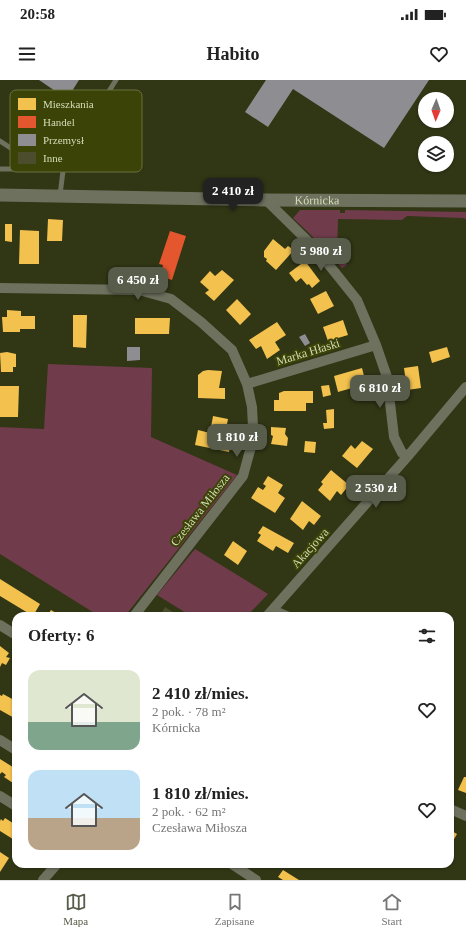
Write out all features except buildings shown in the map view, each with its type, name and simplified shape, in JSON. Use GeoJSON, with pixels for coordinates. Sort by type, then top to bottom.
{"type":"FeatureCollection","features":[{"type":"Feature","properties":{"kind":"street","name":"Kórnicka"},"geometry":{"type":"LineString","coordinates":[[0,195],[266,200],[466,201]]}},
{"type":"Feature","properties":{"kind":"street"},"geometry":{"type":"LineString","coordinates":[[266,200],[317,250],[357,300],[376,344],[387,377],[394,437],[402,452],[408,456]]}},
{"type":"Feature","properties":{"kind":"street","name":"Czesława Miłosza"},"geometry":{"type":"LineString","coordinates":[[0,288],[139,290],[171,299],[201,322],[232,350],[247,384],[252,407],[253,426],[251,447],[243,476],[137,612]]}},
{"type":"Feature","properties":{"kind":"street","name":"Marka Hłaski"},"geometry":{"type":"LineString","coordinates":[[247,384],[376,344]]}},
{"type":"Feature","properties":{"kind":"street","name":"Akacjowa"},"geometry":{"type":"LineString","coordinates":[[270,612],[408,456],[466,387]]}},
{"type":"Feature","properties":{"kind":"street"},"geometry":{"type":"LineString","coordinates":[[0,625],[12,632]]}},
{"type":"Feature","properties":{"kind":"street"},"geometry":{"type":"LineString","coordinates":[[0,740],[12,748]]}},
{"type":"Feature","properties":{"kind":"street"},"geometry":{"type":"LineString","coordinates":[[0,796],[12,804]]}},
{"type":"Feature","properties":{"kind":"street"},"geometry":{"type":"LineString","coordinates":[[454,811],[466,816]]}},
{"type":"Feature","properties":{"kind":"street"},"geometry":{"type":"LineString","coordinates":[[43,880],[54,868]]}},
{"type":"Feature","properties":{"kind":"street"},"geometry":{"type":"LineString","coordinates":[[238,868],[256,880]]}},
{"type":"Feature","properties":{"kind":"lane"},"geometry":{"type":"LineString","coordinates":[[110,90],[116,80]]}},
{"type":"Feature","properties":{"kind":"lane"},"geometry":{"type":"LineString","coordinates":[[0,141],[10,148]]}},
{"type":"Feature","properties":{"kind":"lane"},"geometry":{"type":"LineString","coordinates":[[60,196],[63,172]]}},
{"type":"Feature","properties":{"kind":"lane"},"geometry":{"type":"LineString","coordinates":[[274,608],[284,612]]}},
{"type":"Feature","properties":{"kind":"shaded area"},"geometry":{"type":"Polygon","coordinates":[[[300,210],[340,210],[340,213],[345,213],[345,210],[466,212],[466,219],[407,216],[402,220],[338,219],[337,251],[347,265],[342,268],[293,218],[300,210]]]}},
{"type":"Feature","properties":{"kind":"shaded area"},"geometry":{"type":"Polygon","coordinates":[[[48,364],[152,368],[151,437],[237,475],[128,612],[93,612],[0,554],[0,427],[44,429],[48,364]]]}},
{"type":"Feature","properties":{"kind":"shaded area"},"geometry":{"type":"Polygon","coordinates":[[[195,549],[268,594],[251,612],[185,612],[157,595],[195,549]]]}}]}
